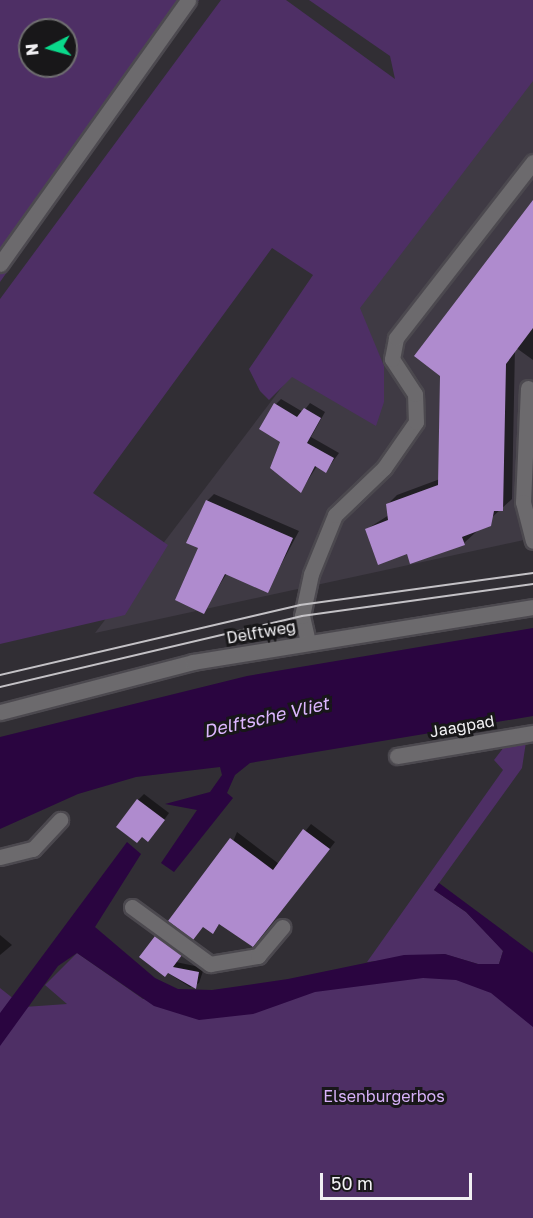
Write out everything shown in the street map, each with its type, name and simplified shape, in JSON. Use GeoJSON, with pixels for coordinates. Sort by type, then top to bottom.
{"type":"FeatureCollection","features":[{"type":"Feature","properties":{"kind":"street"},"geometry":{"type":"LineString","coordinates":[[0,264],[188,0]]}},
{"type":"Feature","properties":{"kind":"street"},"geometry":{"type":"LineString","coordinates":[[308,642],[302,616],[311,574],[335,516],[384,468],[416,422],[415,394],[392,358],[396,338],[533,162]]}},
{"type":"Feature","properties":{"kind":"street"},"geometry":{"type":"LineString","coordinates":[[528,388],[523,502],[533,541]]}},
{"type":"Feature","properties":{"kind":"street","name":"Delftweg"},"geometry":{"type":"LineString","coordinates":[[0,712],[193,662],[533,607]]}},
{"type":"Feature","properties":{"kind":"street","name":"Jaagpad"},"geometry":{"type":"LineString","coordinates":[[397,756],[533,733]]}},
{"type":"Feature","properties":{"kind":"street"},"geometry":{"type":"LineString","coordinates":[[0,857],[33,849],[60,820]]}},
{"type":"Feature","properties":{"kind":"street"},"geometry":{"type":"LineString","coordinates":[[132,907],[210,964],[258,956],[282,927]]}},
{"type":"Feature","properties":{"kind":"shaded area"},"geometry":{"type":"Polygon","coordinates":[[[533,63],[533,538],[95,633],[355,291],[533,63]]]}},
{"type":"Feature","properties":{"kind":"green space"},"geometry":{"type":"Polygon","coordinates":[[[0,0],[199,0],[0,282],[0,0]]]}},
{"type":"Feature","properties":{"kind":"green space"},"geometry":{"type":"Polygon","coordinates":[[[221,0],[286,0],[395,79],[390,56],[309,0],[533,0],[533,81],[360,308],[384,366],[384,402],[376,426],[292,377],[269,400],[260,391],[249,369],[313,275],[272,248],[93,493],[168,545],[125,615],[0,644],[0,299],[221,0]]]}},
{"type":"Feature","properties":{"kind":"green space"},"geometry":{"type":"Polygon","coordinates":[[[526,742],[522,768],[434,890],[466,912],[497,944],[503,951],[499,964],[478,964],[444,954],[367,962],[503,770],[494,760],[504,747],[526,742]]]}},
{"type":"Feature","properties":{"kind":"green space","name":"Elsenburgerbos"},"geometry":{"type":"Polygon","coordinates":[[[77,953],[143,999],[380,972],[485,974],[533,1012],[533,1218],[0,1218],[0,988],[24,1007],[67,1004],[45,985],[77,953]]]}},
{"type":"Feature","properties":{"kind":"water","name":"Delftsche Vliet"},"geometry":{"type":"Polygon","coordinates":[[[533,628],[533,716],[250,763],[235,775],[227,793],[233,798],[174,872],[161,863],[197,810],[165,804],[210,792],[222,775],[220,767],[136,777],[78,794],[0,829],[0,737],[247,676],[533,628]]]}},
{"type":"Feature","properties":{"kind":"water"},"geometry":{"type":"Polygon","coordinates":[[[127,842],[141,854],[95,927],[155,978],[178,989],[212,990],[288,979],[404,955],[445,954],[478,964],[499,964],[503,951],[466,912],[434,890],[439,883],[533,953],[533,1027],[491,993],[456,980],[423,978],[315,992],[253,1014],[199,1020],[154,1006],[77,953],[58,966],[0,1046],[0,1013],[127,842]]]}},
{"type":"Feature","properties":{"kind":"building"},"geometry":{"type":"Polygon","coordinates":[[[533,200],[533,328],[506,364],[503,511],[494,511],[491,526],[462,537],[465,545],[410,564],[407,554],[378,565],[365,529],[388,520],[386,504],[438,485],[440,376],[414,356],[533,200]]]}},
{"type":"Feature","properties":{"kind":"building"},"geometry":{"type":"Polygon","coordinates":[[[274,403],[297,417],[304,408],[321,418],[307,443],[334,458],[326,473],[315,466],[301,493],[270,468],[280,442],[259,429],[274,403]]]}},
{"type":"Feature","properties":{"kind":"building"},"geometry":{"type":"Polygon","coordinates":[[[206,500],[293,538],[268,593],[225,574],[204,614],[175,600],[198,548],[186,543],[206,500]]]}},
{"type":"Feature","properties":{"kind":"building"},"geometry":{"type":"Polygon","coordinates":[[[137,799],[165,820],[148,842],[142,837],[137,843],[116,827],[137,799]]]}},
{"type":"Feature","properties":{"kind":"building"},"geometry":{"type":"Polygon","coordinates":[[[303,829],[330,849],[253,947],[219,924],[213,934],[203,927],[193,940],[168,921],[230,838],[273,870],[303,829]]]}},
{"type":"Feature","properties":{"kind":"building"},"geometry":{"type":"Polygon","coordinates":[[[155,936],[182,955],[173,967],[199,972],[196,989],[168,973],[165,977],[139,957],[155,936]]]}},
{"type":"Feature","properties":{"kind":"tram line"},"geometry":{"type":"LineString","coordinates":[[0,675],[300,605],[533,573]]}},
{"type":"Feature","properties":{"kind":"tram line"},"geometry":{"type":"LineString","coordinates":[[0,687],[302,616],[533,584]]}}]}
